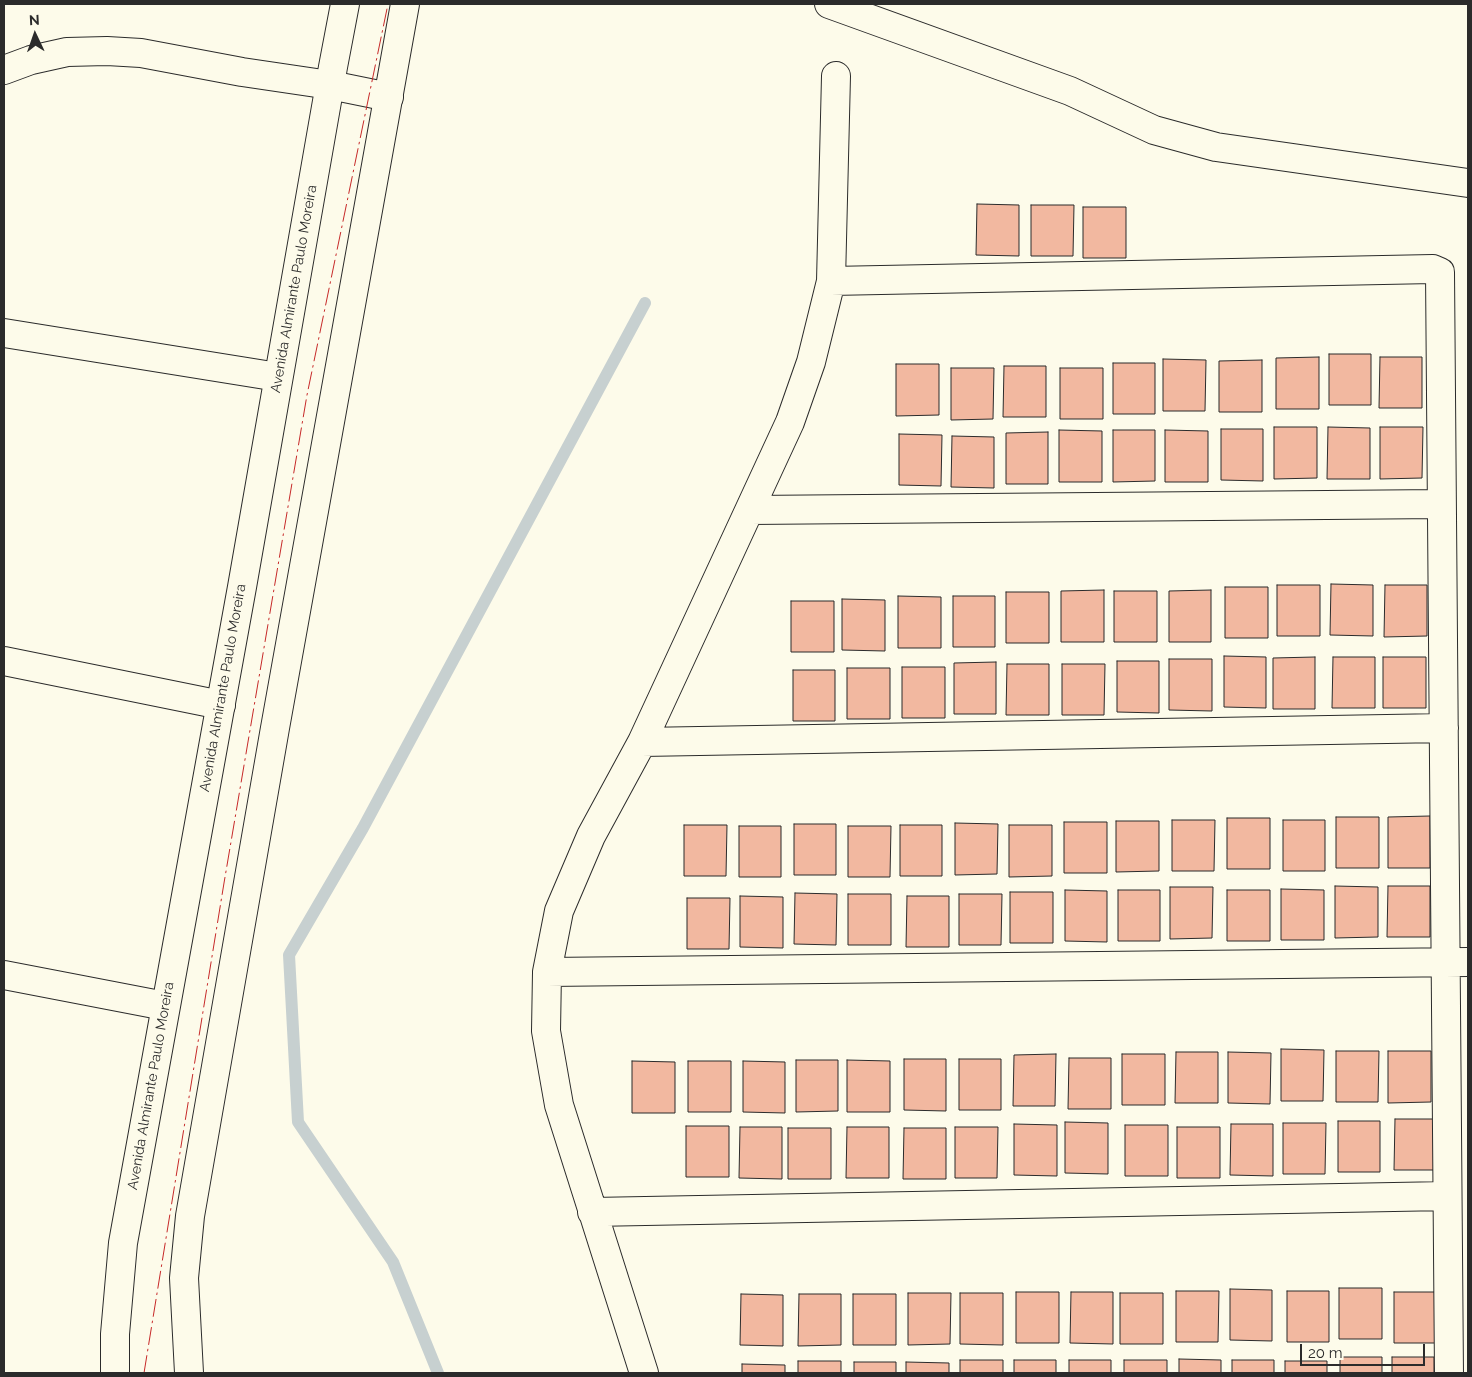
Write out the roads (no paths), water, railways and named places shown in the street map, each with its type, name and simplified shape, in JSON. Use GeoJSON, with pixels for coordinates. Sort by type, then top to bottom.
{"type":"FeatureCollection","features":[{"type":"Feature","properties":{"kind":"street","name":"Avenida Almirante Paulo Moreira"},"geometry":{"type":"LineString","coordinates":[[115,1373],[115,1334],[124,1243],[346,4]]}},
{"type":"Feature","properties":{"kind":"street"},"geometry":{"type":"LineString","coordinates":[[189,1373],[184,1278],[190,1216],[275,728],[405,4]]}},
{"type":"Feature","properties":{"kind":"street"},"geometry":{"type":"LineString","coordinates":[[829,4],[1070,91],[1154,130],[1216,147],[1468,183]]}},
{"type":"Feature","properties":{"kind":"street"},"geometry":{"type":"LineString","coordinates":[[4,70],[30,60],[67,52],[124,52],[172,58],[242,72],[330,85],[389,98]]}},
{"type":"Feature","properties":{"kind":"street"},"geometry":{"type":"LineString","coordinates":[[644,1373],[559,1105],[546,1031],[547,972],[560,911],[591,836],[642,742],[750,510],[790,422],[811,362],[830,281],[836,76]]}},
{"type":"Feature","properties":{"kind":"street"},"geometry":{"type":"LineString","coordinates":[[830,281],[1433,269],[1440,272],[1444,728],[1457,963],[1447,1196],[1448,1373]]}},
{"type":"Feature","properties":{"kind":"street"},"geometry":{"type":"LineString","coordinates":[[4,333],[278,378]]}},
{"type":"Feature","properties":{"kind":"street"},"geometry":{"type":"LineString","coordinates":[[750,510],[1442,504]]}},
{"type":"Feature","properties":{"kind":"street"},"geometry":{"type":"LineString","coordinates":[[4,660],[220,705]]}},
{"type":"Feature","properties":{"kind":"street"},"geometry":{"type":"LineString","coordinates":[[642,742],[1444,728]]}},
{"type":"Feature","properties":{"kind":"street"},"geometry":{"type":"LineString","coordinates":[[547,972],[1457,963]]}},
{"type":"Feature","properties":{"kind":"street"},"geometry":{"type":"LineString","coordinates":[[4,975],[165,1006]]}},
{"type":"Feature","properties":{"kind":"street"},"geometry":{"type":"LineString","coordinates":[[592,1212],[1447,1196]]}},
{"type":"Feature","properties":{"kind":"waterway"},"geometry":{"type":"LineString","coordinates":[[438,1373],[393,1262],[298,1122],[289,955],[363,828],[645,303]]}}]}
